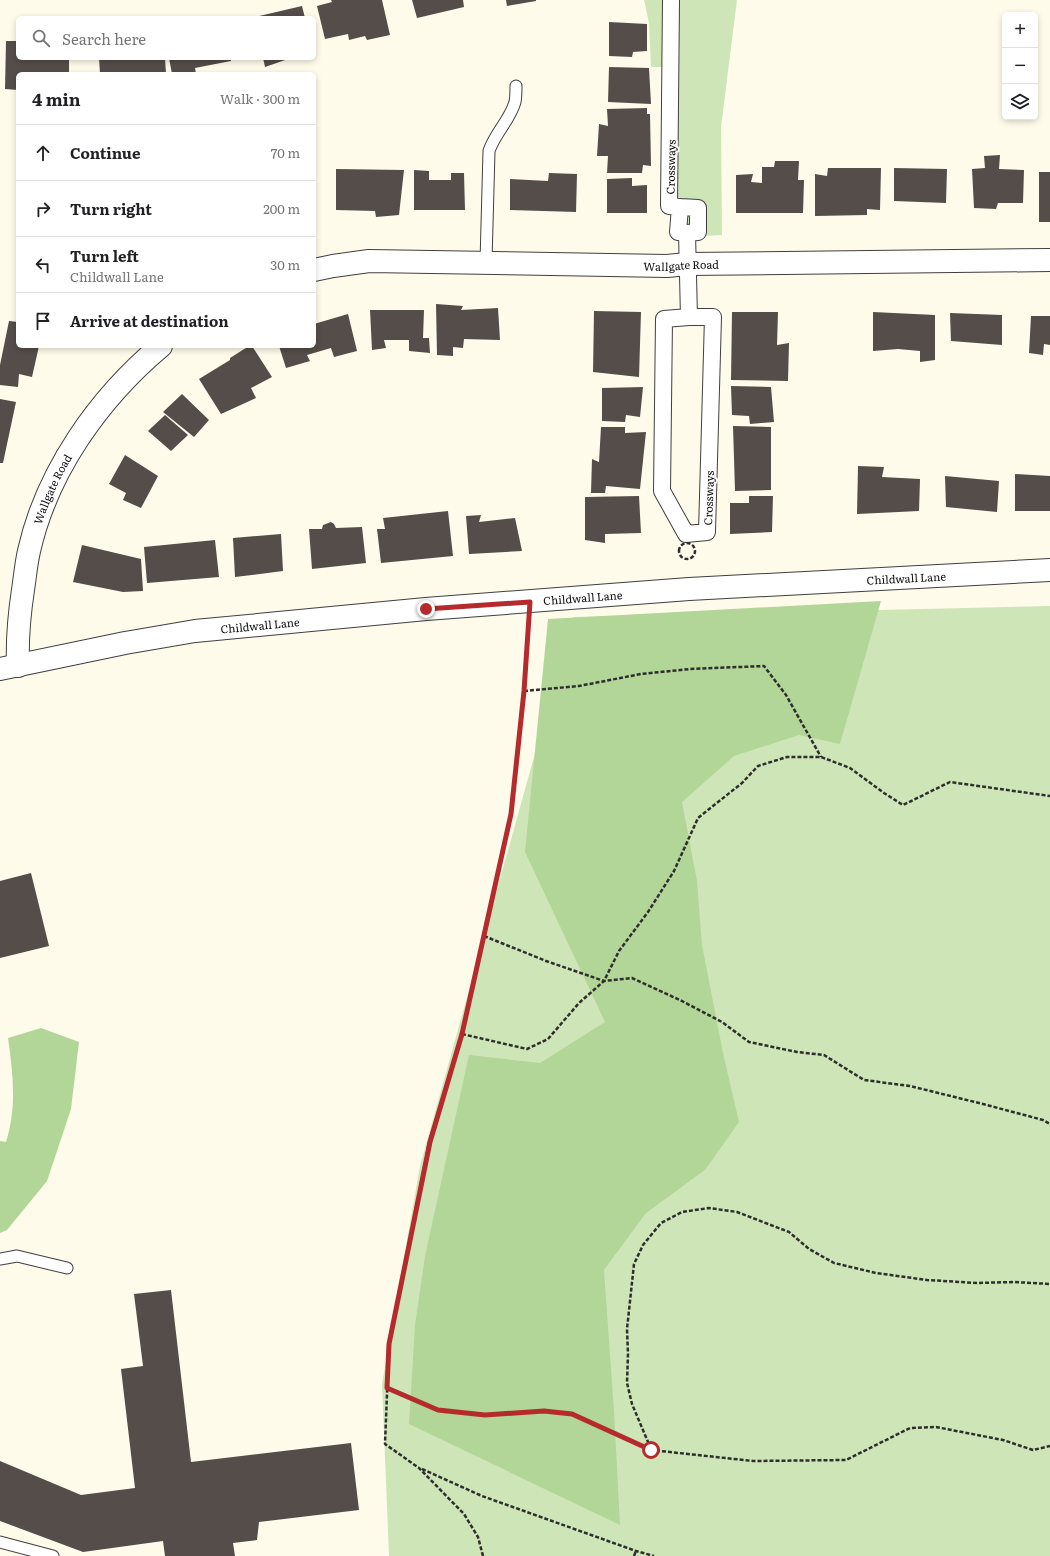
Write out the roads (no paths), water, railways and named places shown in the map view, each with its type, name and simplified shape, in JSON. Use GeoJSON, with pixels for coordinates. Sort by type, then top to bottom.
{"type":"FeatureCollection","features":[{"type":"Feature","properties":{"kind":"street","name":"Crossways"},"geometry":{"type":"LineString","coordinates":[[671,0],[669,206],[680,207],[678,232],[687,232],[689,317]]}},
{"type":"Feature","properties":{"kind":"street","name":"Wallgate Road"},"geometry":{"type":"LineString","coordinates":[[316,270],[369,261],[667,266],[687,264],[1050,260]]}},
{"type":"Feature","properties":{"kind":"street","name":"Crossways"},"geometry":{"type":"LineString","coordinates":[[689,317],[713,317],[707,532],[686,534],[662,491],[664,319],[689,317]]}},
{"type":"Feature","properties":{"kind":"street","name":"Wallgate Road"},"geometry":{"type":"LineString","coordinates":[[9,667],[18,633],[29,551],[35,529],[46,500],[67,457],[97,412],[121,385],[159,348]]}},
{"type":"Feature","properties":{"kind":"street","name":"Childwall Lane"},"geometry":{"type":"LineString","coordinates":[[9,667],[125,643],[195,631],[426,609],[697,588],[1050,570]]}},
{"type":"Feature","properties":{"kind":"lane"},"geometry":{"type":"LineString","coordinates":[[486,262],[489,151],[493,140],[511,113],[515,100],[516,86]]}},
{"type":"Feature","properties":{"kind":"lane"},"geometry":{"type":"LineString","coordinates":[[0,1259],[17,1256],[67,1268]]}},
{"type":"Feature","properties":{"kind":"lane"},"geometry":{"type":"LineString","coordinates":[[0,1542],[53,1556]]}}]}
